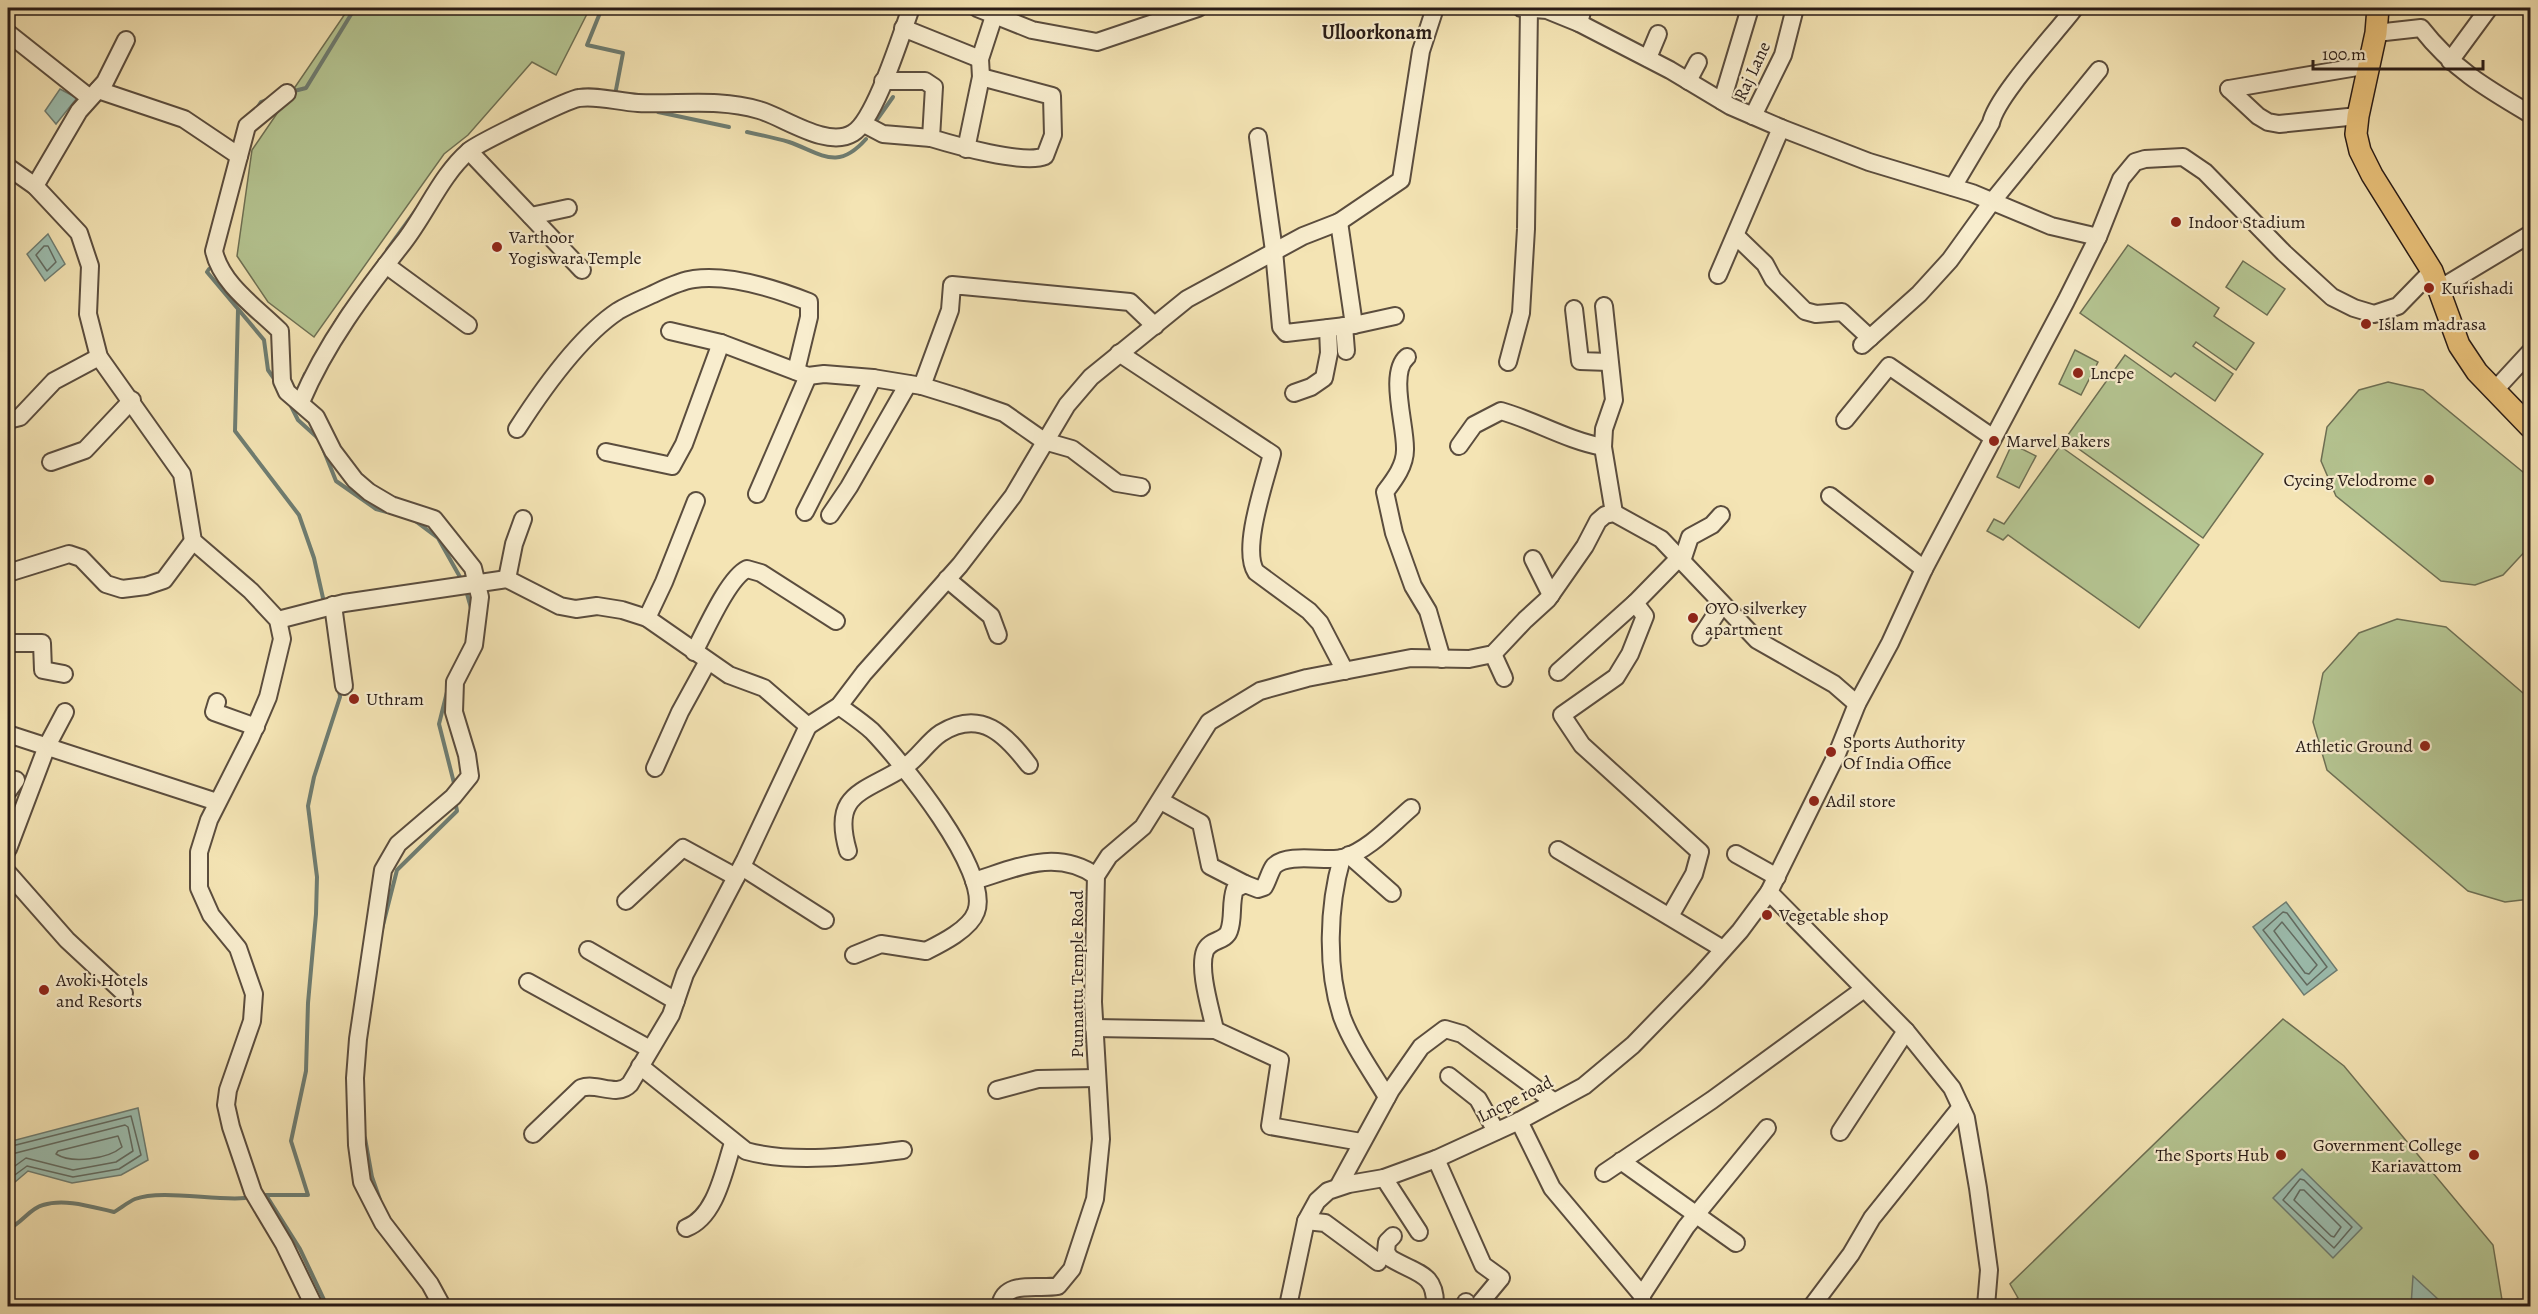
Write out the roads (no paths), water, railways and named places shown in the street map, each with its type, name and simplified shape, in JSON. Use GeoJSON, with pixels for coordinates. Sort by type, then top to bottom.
{"type":"FeatureCollection","features":[{"type":"Feature","properties":{"kind":"main road"},"geometry":{"type":"LineString","coordinates":[[2378,8],[2376,33],[2358,116],[2356,134],[2360,151],[2436,280],[2459,345],[2477,372],[2530,428]]}},
{"type":"Feature","properties":{"kind":"street"},"geometry":{"type":"LineString","coordinates":[[301,402],[311,378],[349,313],[416,226],[440,186],[469,151],[578,98],[639,103],[707,101],[759,110],[814,133],[833,137],[851,134],[864,124],[911,8]]}},
{"type":"Feature","properties":{"kind":"street"},"geometry":{"type":"LineString","coordinates":[[977,8],[1032,30],[1097,42],[1173,12],[1198,8]]}},
{"type":"Feature","properties":{"kind":"street"},"geometry":{"type":"LineString","coordinates":[[533,1134],[581,1088],[588,1085],[625,1090],[671,1016],[685,974],[739,872],[808,726],[839,706],[864,673],[947,579],[1013,496],[1067,405],[1091,377],[1187,299],[1274,251],[1339,222],[1401,180],[1421,51],[1435,8]]}},
{"type":"Feature","properties":{"kind":"street"},"geometry":{"type":"LineString","coordinates":[[1521,8],[1581,15],[1648,58],[1722,101],[1753,116],[1869,162],[1953,187],[2051,226],[2098,237]]}},
{"type":"Feature","properties":{"kind":"street"},"geometry":{"type":"LineString","coordinates":[[1508,362],[1521,313],[1526,229],[1529,8]]}},
{"type":"Feature","properties":{"kind":"street"},"geometry":{"type":"LineString","coordinates":[[1722,101],[1750,8]]}},
{"type":"Feature","properties":{"kind":"street","name":"Raj Lane"},"geometry":{"type":"LineString","coordinates":[[1753,116],[1783,55],[1795,8]]}},
{"type":"Feature","properties":{"kind":"street"},"geometry":{"type":"LineString","coordinates":[[2450,61],[2489,8]]}},
{"type":"Feature","properties":{"kind":"street"},"geometry":{"type":"LineString","coordinates":[[1953,187],[2009,92],[2074,9]]}},
{"type":"Feature","properties":{"kind":"street"},"geometry":{"type":"LineString","coordinates":[[966,149],[981,77],[980,58],[994,16]]}},
{"type":"Feature","properties":{"kind":"street"},"geometry":{"type":"LineString","coordinates":[[903,28],[980,58]]}},
{"type":"Feature","properties":{"kind":"street"},"geometry":{"type":"LineString","coordinates":[[2376,33],[2421,28],[2450,61],[2484,87],[2530,114]]}},
{"type":"Feature","properties":{"kind":"street"},"geometry":{"type":"LineString","coordinates":[[8,33],[94,94],[184,119],[239,156]]}},
{"type":"Feature","properties":{"kind":"street"},"geometry":{"type":"LineString","coordinates":[[1648,58],[1658,34]]}},
{"type":"Feature","properties":{"kind":"street"},"geometry":{"type":"LineString","coordinates":[[35,186],[79,111],[105,82],[126,40]]}},
{"type":"Feature","properties":{"kind":"street"},"geometry":{"type":"LineString","coordinates":[[1688,81],[1698,62]]}},
{"type":"Feature","properties":{"kind":"street"},"geometry":{"type":"LineString","coordinates":[[2358,116],[2279,124],[2268,122],[2229,89],[2369,64]]}},
{"type":"Feature","properties":{"kind":"street"},"geometry":{"type":"LineString","coordinates":[[1736,236],[1765,264],[1773,279],[1805,311],[1816,314],[1842,312],[1866,341],[1919,294],[1950,260],[1991,203],[2099,70]]}},
{"type":"Feature","properties":{"kind":"street"},"geometry":{"type":"LineString","coordinates":[[864,124],[883,134],[931,138],[966,149],[1041,158],[1045,156],[1053,135],[1052,96],[981,77]]}},
{"type":"Feature","properties":{"kind":"street"},"geometry":{"type":"LineString","coordinates":[[883,81],[925,81],[934,87],[931,138]]}},
{"type":"Feature","properties":{"kind":"street"},"geometry":{"type":"LineString","coordinates":[[287,93],[247,126],[214,251],[216,262],[222,275],[280,331],[282,381],[287,392],[316,417],[343,464],[369,492],[392,505],[434,519],[473,568],[480,597],[474,645],[456,682],[454,712],[467,755],[470,776],[453,797],[398,844],[383,870],[358,1038],[355,1078],[357,1145],[362,1182],[383,1223],[430,1284],[442,1306]]}},
{"type":"Feature","properties":{"kind":"street"},"geometry":{"type":"LineString","coordinates":[[1718,275],[1781,128]]}},
{"type":"Feature","properties":{"kind":"street"},"geometry":{"type":"LineString","coordinates":[[1258,137],[1274,251],[1281,327],[1286,333],[1342,326],[1395,315]]}},
{"type":"Feature","properties":{"kind":"street"},"geometry":{"type":"LineString","coordinates":[[469,151],[582,270]]}},
{"type":"Feature","properties":{"kind":"street","name":"Lncpe road"},"geometry":{"type":"LineString","coordinates":[[1288,1306],[1306,1221],[1317,1201],[1328,1191],[1384,1178],[1436,1159],[1519,1121],[1584,1086],[1633,1045],[1722,949],[1773,884],[1837,754],[1857,704],[1890,643],[1924,569],[2098,237],[2121,179],[2135,162],[2145,159],[2183,157],[2205,172],[2305,273],[2332,297],[2354,308],[2374,314],[2398,306],[2436,280],[2527,236]]}},
{"type":"Feature","properties":{"kind":"street"},"geometry":{"type":"LineString","coordinates":[[8,167],[35,186],[79,233],[90,266],[88,314],[99,357],[132,400],[182,474],[193,541],[252,591],[278,620],[282,639],[268,697],[256,727],[217,802],[199,852],[199,888],[211,915],[238,948],[254,994],[252,1021],[228,1090],[226,1105],[231,1127],[253,1192],[284,1244],[314,1306]]}},
{"type":"Feature","properties":{"kind":"street"},"geometry":{"type":"LineString","coordinates":[[531,216],[568,208]]}},
{"type":"Feature","properties":{"kind":"street"},"geometry":{"type":"LineString","coordinates":[[1339,222],[1342,326],[1346,351]]}},
{"type":"Feature","properties":{"kind":"street"},"geometry":{"type":"LineString","coordinates":[[386,265],[468,325]]}},
{"type":"Feature","properties":{"kind":"street"},"geometry":{"type":"LineString","coordinates":[[517,429],[583,342],[618,311],[670,286],[693,279],[774,288],[809,302],[810,317],[802,374],[757,494]]}},
{"type":"Feature","properties":{"kind":"street"},"geometry":{"type":"LineString","coordinates":[[830,515],[915,385],[950,310],[952,285],[1130,302],[1155,326]]}},
{"type":"Feature","properties":{"kind":"street"},"geometry":{"type":"LineString","coordinates":[[1604,306],[1614,400],[1606,422],[1603,447],[1614,513]]}},
{"type":"Feature","properties":{"kind":"street"},"geometry":{"type":"LineString","coordinates":[[1574,309],[1580,361],[1609,362]]}},
{"type":"Feature","properties":{"kind":"street"},"geometry":{"type":"LineString","coordinates":[[1294,393],[1311,387],[1324,378],[1329,353],[1342,326]]}},
{"type":"Feature","properties":{"kind":"street"},"geometry":{"type":"LineString","coordinates":[[670,331],[721,343],[802,374],[873,378],[915,385],[1004,413],[1044,441],[1072,449],[1117,483],[1141,487]]}},
{"type":"Feature","properties":{"kind":"street"},"geometry":{"type":"LineString","coordinates":[[606,452],[672,466],[684,444],[721,343]]}},
{"type":"Feature","properties":{"kind":"street"},"geometry":{"type":"LineString","coordinates":[[2494,391],[2530,352]]}},
{"type":"Feature","properties":{"kind":"street"},"geometry":{"type":"LineString","coordinates":[[1119,353],[1272,454],[1255,525],[1252,566],[1256,572],[1309,611],[1320,623],[1345,671]]}},
{"type":"Feature","properties":{"kind":"street"},"geometry":{"type":"LineString","coordinates":[[8,420],[20,417],[54,381],[99,357]]}},
{"type":"Feature","properties":{"kind":"street"},"geometry":{"type":"LineString","coordinates":[[1407,357],[1402,362],[1399,381],[1405,451],[1395,478],[1385,492],[1394,533],[1413,586],[1428,611],[1442,659]]}},
{"type":"Feature","properties":{"kind":"street"},"geometry":{"type":"LineString","coordinates":[[1845,420],[1888,366],[1992,437]]}},
{"type":"Feature","properties":{"kind":"street"},"geometry":{"type":"LineString","coordinates":[[805,512],[873,378]]}},
{"type":"Feature","properties":{"kind":"street"},"geometry":{"type":"LineString","coordinates":[[51,462],[85,450],[132,400]]}},
{"type":"Feature","properties":{"kind":"street"},"geometry":{"type":"LineString","coordinates":[[1459,446],[1474,424],[1501,411],[1530,419],[1569,439],[1603,447]]}},
{"type":"Feature","properties":{"kind":"street"},"geometry":{"type":"LineString","coordinates":[[1830,496],[1924,569]]}},
{"type":"Feature","properties":{"kind":"street"},"geometry":{"type":"LineString","coordinates":[[647,618],[696,501]]}},
{"type":"Feature","properties":{"kind":"street"},"geometry":{"type":"LineString","coordinates":[[1504,678],[1493,654],[1551,595],[1585,546],[1598,521],[1605,515],[1614,513],[1661,539],[1757,640],[1834,684],[1857,704]]}},
{"type":"Feature","properties":{"kind":"street"},"geometry":{"type":"LineString","coordinates":[[1558,672],[1680,560],[1690,537],[1712,525],[1721,514]]}},
{"type":"Feature","properties":{"kind":"street"},"geometry":{"type":"LineString","coordinates":[[507,579],[514,544],[523,519]]}},
{"type":"Feature","properties":{"kind":"street"},"geometry":{"type":"LineString","coordinates":[[8,573],[69,554],[81,558],[106,584],[122,589],[146,586],[164,580],[193,541]]}},
{"type":"Feature","properties":{"kind":"street"},"geometry":{"type":"LineString","coordinates":[[1533,559],[1551,595]]}},
{"type":"Feature","properties":{"kind":"street"},"geometry":{"type":"LineString","coordinates":[[694,652],[732,585],[740,573],[747,569],[761,573],[836,621]]}},
{"type":"Feature","properties":{"kind":"street"},"geometry":{"type":"LineString","coordinates":[[278,620],[333,606],[507,579],[560,606],[576,609],[605,607],[647,618],[729,675],[764,688],[808,726]]}},
{"type":"Feature","properties":{"kind":"street"},"geometry":{"type":"LineString","coordinates":[[947,579],[991,616],[998,635]]}},
{"type":"Feature","properties":{"kind":"street"},"geometry":{"type":"LineString","coordinates":[[1635,603],[1645,616],[1623,666],[1616,676],[1562,715],[1582,745],[1700,852],[1694,873],[1670,916]]}},
{"type":"Feature","properties":{"kind":"street"},"geometry":{"type":"LineString","coordinates":[[1701,637],[1722,605]]}},
{"type":"Feature","properties":{"kind":"street"},"geometry":{"type":"LineString","coordinates":[[333,606],[344,687]]}},
{"type":"Feature","properties":{"kind":"street"},"geometry":{"type":"LineString","coordinates":[[8,643],[42,643],[43,670],[64,674]]}},
{"type":"Feature","properties":{"kind":"street","name":"Punnattu Temple Road"},"geometry":{"type":"LineString","coordinates":[[1000,1306],[1002,1297],[1009,1290],[1058,1286],[1065,1280],[1076,1258],[1095,1199],[1101,1138],[1094,1028],[1096,876],[1120,845],[1143,827],[1209,722],[1260,691],[1411,658],[1485,658],[1493,654]]}},
{"type":"Feature","properties":{"kind":"street"},"geometry":{"type":"LineString","coordinates":[[655,768],[680,712],[708,662]]}},
{"type":"Feature","properties":{"kind":"street"},"geometry":{"type":"LineString","coordinates":[[217,702],[214,712],[256,727]]}},
{"type":"Feature","properties":{"kind":"street"},"geometry":{"type":"LineString","coordinates":[[839,706],[870,729],[924,791],[974,881],[978,902],[976,913],[968,924],[933,947],[918,950],[881,944],[854,955]]}},
{"type":"Feature","properties":{"kind":"street"},"geometry":{"type":"LineString","coordinates":[[8,849],[47,747],[65,712]]}},
{"type":"Feature","properties":{"kind":"street"},"geometry":{"type":"LineString","coordinates":[[848,851],[842,830],[848,804],[865,787],[905,767],[941,733],[963,725],[982,724],[998,731],[1011,741],[1029,765]]}},
{"type":"Feature","properties":{"kind":"street"},"geometry":{"type":"LineString","coordinates":[[8,734],[217,802]]}},
{"type":"Feature","properties":{"kind":"street"},"geometry":{"type":"LineString","coordinates":[[1161,801],[1201,823],[1210,866],[1258,889],[1264,887],[1273,867],[1279,863],[1346,856],[1376,838],[1411,808]]}},
{"type":"Feature","properties":{"kind":"street"},"geometry":{"type":"LineString","coordinates":[[626,901],[683,848],[739,872],[825,920]]}},
{"type":"Feature","properties":{"kind":"street"},"geometry":{"type":"LineString","coordinates":[[1558,850],[1722,949]]}},
{"type":"Feature","properties":{"kind":"street"},"geometry":{"type":"LineString","coordinates":[[1736,854],[1773,884],[1864,989],[1906,1031],[1952,1088],[1966,1118],[1973,1158],[1989,1270],[1986,1306]]}},
{"type":"Feature","properties":{"kind":"street"},"geometry":{"type":"LineString","coordinates":[[1346,856],[1392,893]]}},
{"type":"Feature","properties":{"kind":"street"},"geometry":{"type":"LineString","coordinates":[[1346,856],[1333,900],[1333,972],[1342,1017],[1387,1096]]}},
{"type":"Feature","properties":{"kind":"street"},"geometry":{"type":"LineString","coordinates":[[974,881],[1046,860],[1063,861],[1083,867],[1096,876]]}},
{"type":"Feature","properties":{"kind":"street"},"geometry":{"type":"LineString","coordinates":[[8,873],[67,940],[124,993]]}},
{"type":"Feature","properties":{"kind":"street"},"geometry":{"type":"LineString","coordinates":[[1215,1030],[1203,966],[1205,952],[1211,942],[1226,935],[1229,930],[1235,889],[1245,884]]}},
{"type":"Feature","properties":{"kind":"street"},"geometry":{"type":"LineString","coordinates":[[588,950],[676,1001]]}},
{"type":"Feature","properties":{"kind":"street"},"geometry":{"type":"LineString","coordinates":[[528,982],[650,1049]]}},
{"type":"Feature","properties":{"kind":"street"},"geometry":{"type":"LineString","coordinates":[[1604,1173],[1712,1100],[1864,989]]}},
{"type":"Feature","properties":{"kind":"street"},"geometry":{"type":"LineString","coordinates":[[1094,1028],[1215,1030],[1280,1060],[1270,1126],[1361,1142]]}},
{"type":"Feature","properties":{"kind":"street"},"geometry":{"type":"LineString","coordinates":[[1338,1187],[1387,1096],[1421,1047],[1445,1029],[1462,1034],[1553,1101]]}},
{"type":"Feature","properties":{"kind":"street"},"geometry":{"type":"LineString","coordinates":[[1840,1131],[1906,1031]]}},
{"type":"Feature","properties":{"kind":"street"},"geometry":{"type":"LineString","coordinates":[[640,1066],[733,1143],[761,1155],[845,1158],[903,1150]]}},
{"type":"Feature","properties":{"kind":"street"},"geometry":{"type":"LineString","coordinates":[[1449,1076],[1478,1099],[1496,1131]]}},
{"type":"Feature","properties":{"kind":"street"},"geometry":{"type":"LineString","coordinates":[[997,1090],[1038,1079],[1097,1078]]}},
{"type":"Feature","properties":{"kind":"street"},"geometry":{"type":"LineString","coordinates":[[1812,1306],[1851,1254],[1872,1218],[1961,1107]]}},
{"type":"Feature","properties":{"kind":"street"},"geometry":{"type":"LineString","coordinates":[[1519,1121],[1552,1188],[1642,1301],[1697,1213],[1767,1128]]}},
{"type":"Feature","properties":{"kind":"street"},"geometry":{"type":"LineString","coordinates":[[686,1228],[695,1225],[710,1204],[733,1143]]}},
{"type":"Feature","properties":{"kind":"street"},"geometry":{"type":"LineString","coordinates":[[1436,1159],[1483,1265],[1501,1278],[1481,1302],[1484,1306]]}},
{"type":"Feature","properties":{"kind":"street"},"geometry":{"type":"LineString","coordinates":[[1621,1161],[1736,1243]]}},
{"type":"Feature","properties":{"kind":"street"},"geometry":{"type":"LineString","coordinates":[[1384,1178],[1419,1232]]}},
{"type":"Feature","properties":{"kind":"street"},"geometry":{"type":"LineString","coordinates":[[1306,1221],[1325,1223],[1378,1262]]}},
{"type":"Feature","properties":{"kind":"street"},"geometry":{"type":"LineString","coordinates":[[1393,1236],[1387,1242],[1386,1252],[1390,1258],[1430,1280],[1436,1291],[1435,1306]]}},
{"type":"Feature","properties":{"kind":"water"},"geometry":{"type":"Polygon","coordinates":[[[60,89],[77,98],[56,124],[45,111],[60,89]]]}},
{"type":"Feature","properties":{"kind":"water"},"geometry":{"type":"Polygon","coordinates":[[[48,234],[65,264],[45,281],[27,254],[48,234]]]}},
{"type":"Feature","properties":{"kind":"water"},"geometry":{"type":"Polygon","coordinates":[[[2286,902],[2337,970],[2304,995],[2253,927],[2286,902]]]}},
{"type":"Feature","properties":{"kind":"water"},"geometry":{"type":"Polygon","coordinates":[[[138,1108],[148,1160],[121,1175],[72,1183],[28,1171],[8,1188],[8,1142],[138,1108]]]}},
{"type":"Feature","properties":{"kind":"water"},"geometry":{"type":"Polygon","coordinates":[[[2302,1169],[2362,1228],[2333,1258],[2273,1198],[2302,1169]]]}},
{"type":"Feature","properties":{"kind":"water"},"geometry":{"type":"Polygon","coordinates":[[[2413,1276],[2440,1301],[2439,1306],[2411,1306],[2413,1276]]]}},
{"type":"Feature","properties":{"kind":"waterway"},"geometry":{"type":"LineString","coordinates":[[328,8],[334,13]]}},
{"type":"Feature","properties":{"kind":"waterway"},"geometry":{"type":"LineString","coordinates":[[290,92],[306,88],[355,8]]}},
{"type":"Feature","properties":{"kind":"waterway"},"geometry":{"type":"LineString","coordinates":[[602,8],[587,45],[623,53],[615,95]]}},
{"type":"Feature","properties":{"kind":"waterway"},"geometry":{"type":"LineString","coordinates":[[876,121],[893,97]]}},
{"type":"Feature","properties":{"kind":"waterway"},"geometry":{"type":"LineString","coordinates":[[255,111],[261,102],[269,99]]}},
{"type":"Feature","properties":{"kind":"waterway"},"geometry":{"type":"LineString","coordinates":[[658,112],[729,127]]}},
{"type":"Feature","properties":{"kind":"waterway"},"geometry":{"type":"LineString","coordinates":[[747,132],[789,142],[829,157],[846,155],[866,139]]}},
{"type":"Feature","properties":{"kind":"waterway"},"geometry":{"type":"LineString","coordinates":[[387,250],[416,210]]}},
{"type":"Feature","properties":{"kind":"waterway"},"geometry":{"type":"LineString","coordinates":[[209,269],[207,272],[264,340],[268,370],[275,380]]}},
{"type":"Feature","properties":{"kind":"waterway"},"geometry":{"type":"LineString","coordinates":[[335,323],[344,309]]}},
{"type":"Feature","properties":{"kind":"waterway"},"geometry":{"type":"LineString","coordinates":[[238,310],[235,431],[299,515],[314,558],[323,598]]}},
{"type":"Feature","properties":{"kind":"waterway"},"geometry":{"type":"LineString","coordinates":[[300,389],[305,374]]}},
{"type":"Feature","properties":{"kind":"waterway"},"geometry":{"type":"LineString","coordinates":[[290,404],[298,420],[319,439]]}},
{"type":"Feature","properties":{"kind":"waterway"},"geometry":{"type":"LineString","coordinates":[[322,446],[336,481],[376,509],[387,512]]}},
{"type":"Feature","properties":{"kind":"waterway"},"geometry":{"type":"LineString","coordinates":[[414,520],[438,538],[460,577]]}},
{"type":"Feature","properties":{"kind":"waterway"},"geometry":{"type":"LineString","coordinates":[[467,594],[471,608]]}},
{"type":"Feature","properties":{"kind":"waterway"},"geometry":{"type":"LineString","coordinates":[[327,1306],[300,1249],[266,1195],[308,1195],[291,1141],[306,1071],[308,1003],[316,914],[317,877],[308,806],[314,777],[340,697],[339,688]]}},
{"type":"Feature","properties":{"kind":"waterway"},"geometry":{"type":"LineString","coordinates":[[447,692],[439,724],[454,783]]}},
{"type":"Feature","properties":{"kind":"waterway"},"geometry":{"type":"LineString","coordinates":[[382,929],[397,870],[457,811],[456,806]]}},
{"type":"Feature","properties":{"kind":"waterway"},"geometry":{"type":"LineString","coordinates":[[365,1138],[372,1177],[380,1200]]}},
{"type":"Feature","properties":{"kind":"waterway"},"geometry":{"type":"LineString","coordinates":[[8,1229],[34,1209],[51,1203],[78,1204],[114,1212],[132,1200],[146,1196],[245,1198]]}},
{"type":"Feature","properties":{"kind":"place","name":"Indoor Stadium"},"geometry":{"type":"Point","coordinates":[2176,222]}},
{"type":"Feature","properties":{"kind":"place","name":"Varthoor Yogiswara Temple"},"geometry":{"type":"Point","coordinates":[497,247]}},
{"type":"Feature","properties":{"kind":"place","name":"Kurishadi"},"geometry":{"type":"Point","coordinates":[2429,288]}},
{"type":"Feature","properties":{"kind":"place","name":"Islam madrasa"},"geometry":{"type":"Point","coordinates":[2366,324]}},
{"type":"Feature","properties":{"kind":"place","name":"Lncpe"},"geometry":{"type":"Point","coordinates":[2078,373]}},
{"type":"Feature","properties":{"kind":"place","name":"Marvel Bakers"},"geometry":{"type":"Point","coordinates":[1994,441]}},
{"type":"Feature","properties":{"kind":"place","name":"Cycing Velodrome"},"geometry":{"type":"Point","coordinates":[2429,480]}},
{"type":"Feature","properties":{"kind":"place","name":"OYO silverkey apartment"},"geometry":{"type":"Point","coordinates":[1693,618]}},
{"type":"Feature","properties":{"kind":"place","name":"Uthram"},"geometry":{"type":"Point","coordinates":[354,699]}},
{"type":"Feature","properties":{"kind":"place","name":"Athletic Ground"},"geometry":{"type":"Point","coordinates":[2425,746]}},
{"type":"Feature","properties":{"kind":"place","name":"Sports Authority Of India Office"},"geometry":{"type":"Point","coordinates":[1831,752]}},
{"type":"Feature","properties":{"kind":"place","name":"Adil store"},"geometry":{"type":"Point","coordinates":[1814,801]}},
{"type":"Feature","properties":{"kind":"place","name":"Vegetable shop"},"geometry":{"type":"Point","coordinates":[1767,915]}},
{"type":"Feature","properties":{"kind":"place","name":"Avoki Hotels and Resorts"},"geometry":{"type":"Point","coordinates":[44,990]}},
{"type":"Feature","properties":{"kind":"place","name":"The Sports Hub"},"geometry":{"type":"Point","coordinates":[2281,1155]}},
{"type":"Feature","properties":{"kind":"place","name":"Government College Kariavattom"},"geometry":{"type":"Point","coordinates":[2474,1155]}},
{"type":"Feature","properties":{"kind":"district","name":"Ulloorkonam"},"geometry":{"type":"Point","coordinates":[1377,32]}}]}
